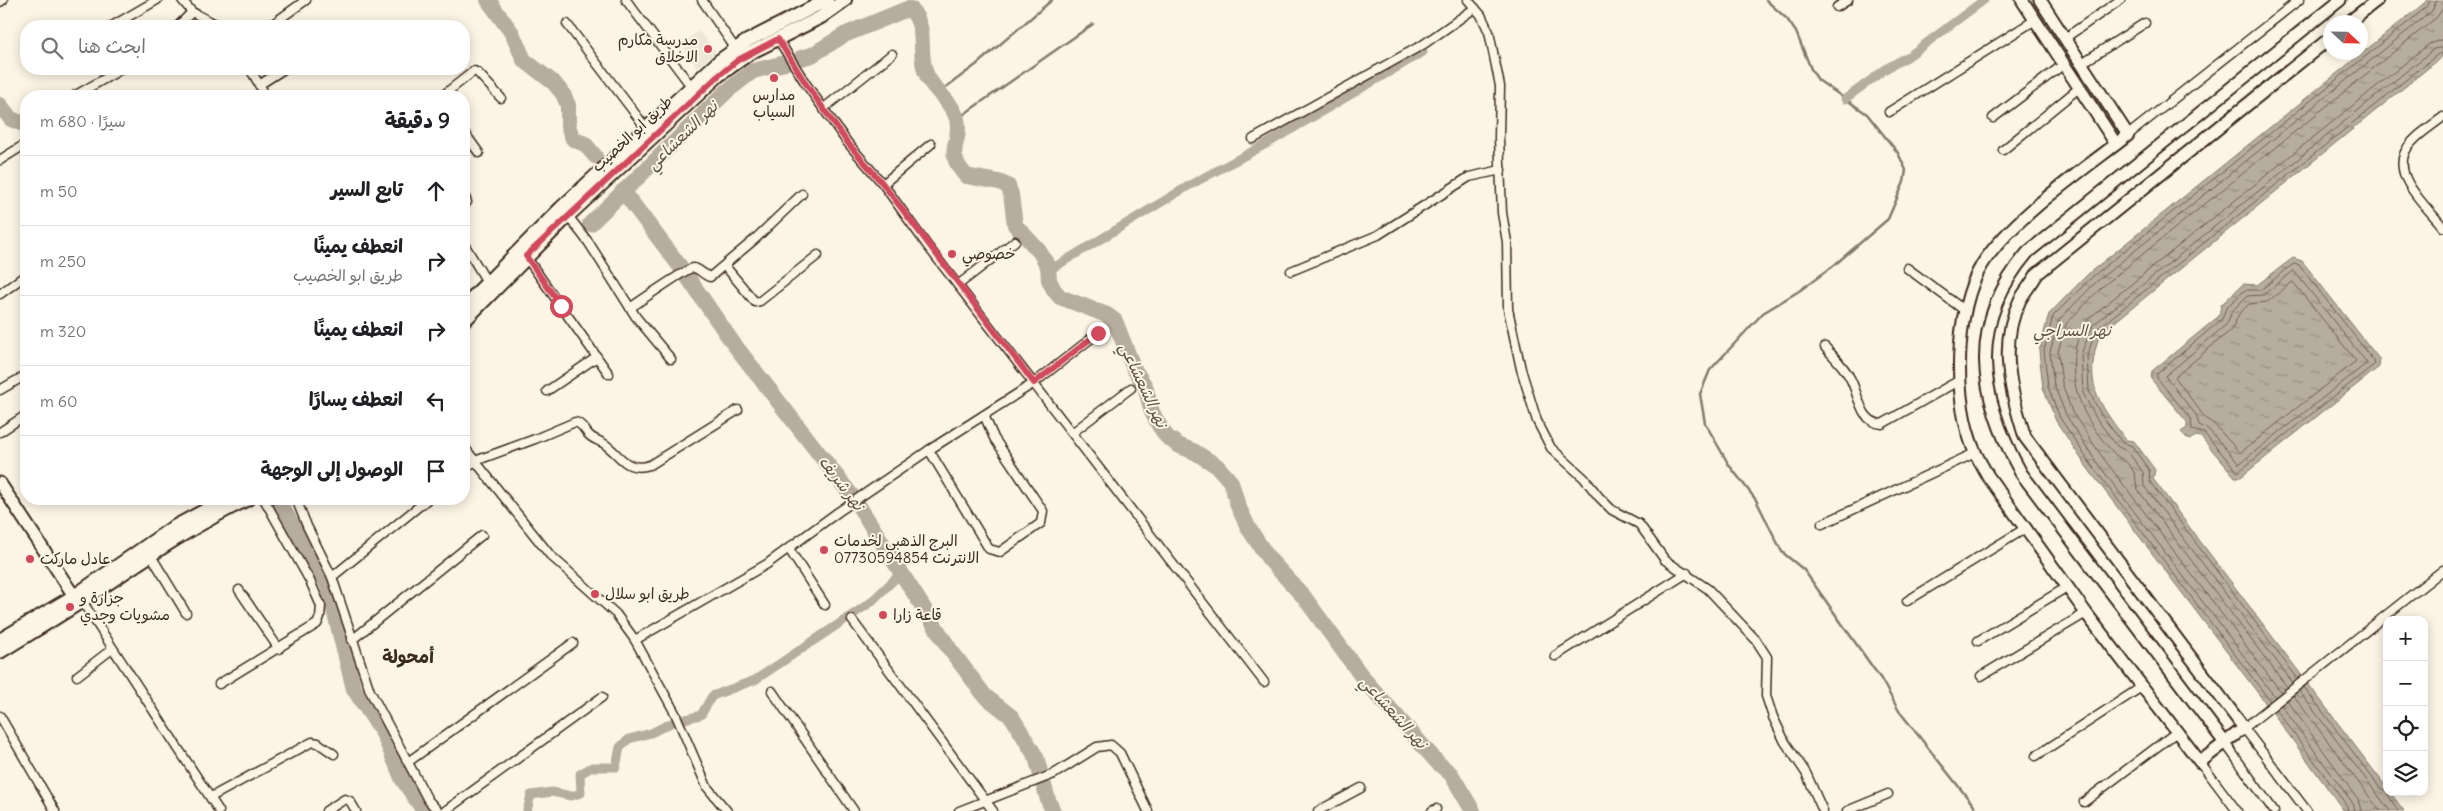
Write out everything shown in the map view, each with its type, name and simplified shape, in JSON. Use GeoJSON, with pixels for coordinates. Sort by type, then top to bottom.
{"type":"FeatureCollection","features":[{"type":"Feature","properties":{"kind":"main road","name":"طريق ابو الخصيب"},"geometry":{"type":"LineString","coordinates":[[470,300],[646,128],[735,48],[827,0]]}},
{"type":"Feature","properties":{"kind":"main road","name":"طريق ابو الخصيب"},"geometry":{"type":"LineString","coordinates":[[470,315],[526,256],[725,71],[744,57],[821,17],[845,0]]}},
{"type":"Feature","properties":{"kind":"main road"},"geometry":{"type":"LineString","coordinates":[[2022,0],[2116,144]]}},
{"type":"Feature","properties":{"kind":"main road"},"geometry":{"type":"LineString","coordinates":[[2040,0],[2128,135],[2034,209],[2001,240],[1986,258],[1975,280],[1964,310],[1958,381],[1969,437],[1975,453],[2067,587],[2200,762],[2248,724],[2025,438],[2011,394],[2008,353],[2020,302],[2037,274],[2323,44]]}},
{"type":"Feature","properties":{"kind":"main road"},"geometry":{"type":"LineString","coordinates":[[2224,743],[2017,465],[2003,440],[1994,416],[1987,384],[1988,324],[1996,299],[2010,273],[2039,242],[2340,0]]}},
{"type":"Feature","properties":{"kind":"main road"},"geometry":{"type":"LineString","coordinates":[[2358,15],[2377,0]]}},
{"type":"Feature","properties":{"kind":"main road"},"geometry":{"type":"LineString","coordinates":[[0,483],[78,598]]}},
{"type":"Feature","properties":{"kind":"main road"},"geometry":{"type":"LineString","coordinates":[[0,652],[78,598],[172,528],[215,505]]}},
{"type":"Feature","properties":{"kind":"main road"},"geometry":{"type":"LineString","coordinates":[[0,640],[78,598],[217,513],[235,505]]}},
{"type":"Feature","properties":{"kind":"street"},"geometry":{"type":"LineString","coordinates":[[122,20],[157,0]]}},
{"type":"Feature","properties":{"kind":"street"},"geometry":{"type":"LineString","coordinates":[[182,0],[192,12],[207,20]]}},
{"type":"Feature","properties":{"kind":"street"},"geometry":{"type":"LineString","coordinates":[[278,20],[306,0]]}},
{"type":"Feature","properties":{"kind":"street"},"geometry":{"type":"LineString","coordinates":[[626,0],[691,86]]}},
{"type":"Feature","properties":{"kind":"street"},"geometry":{"type":"LineString","coordinates":[[702,0],[735,48]]}},
{"type":"Feature","properties":{"kind":"street"},"geometry":{"type":"LineString","coordinates":[[1468,0],[1489,32],[1500,86],[1499,138],[1502,214],[1507,242],[1508,309],[1520,369],[1537,421],[1551,448],[1567,465],[1584,478],[1612,510],[1639,524],[1665,560],[1687,573],[1708,589],[1756,640],[1767,657],[1766,696],[1768,703],[1785,742],[1806,773],[1823,811]]}},
{"type":"Feature","properties":{"kind":"street"},"geometry":{"type":"LineString","coordinates":[[1837,7],[1848,0]]}},
{"type":"Feature","properties":{"kind":"street"},"geometry":{"type":"LineString","coordinates":[[2065,38],[2120,0]]}},
{"type":"Feature","properties":{"kind":"street"},"geometry":{"type":"LineString","coordinates":[[2128,135],[2299,0]]}},
{"type":"Feature","properties":{"kind":"street"},"geometry":{"type":"LineString","coordinates":[[1253,139],[1424,44],[1475,8]]}},
{"type":"Feature","properties":{"kind":"street"},"geometry":{"type":"LineString","coordinates":[[184,20],[192,12]]}},
{"type":"Feature","properties":{"kind":"street"},"geometry":{"type":"LineString","coordinates":[[1889,112],[2035,20]]}},
{"type":"Feature","properties":{"kind":"street"},"geometry":{"type":"LineString","coordinates":[[2082,63],[2145,23]]}},
{"type":"Feature","properties":{"kind":"street"},"geometry":{"type":"LineString","coordinates":[[568,24],[646,128]]}},
{"type":"Feature","properties":{"kind":"street"},"geometry":{"type":"LineString","coordinates":[[778,39],[796,69],[847,142],[883,184],[958,285],[1264,682]]}},
{"type":"Feature","properties":{"kind":"street"},"geometry":{"type":"LineString","coordinates":[[824,108],[892,54]]}},
{"type":"Feature","properties":{"kind":"street"},"geometry":{"type":"LineString","coordinates":[[1994,118],[2064,64]]}},
{"type":"Feature","properties":{"kind":"street"},"geometry":{"type":"LineString","coordinates":[[450,90],[474,72],[478,73],[501,98]]}},
{"type":"Feature","properties":{"kind":"street"},"geometry":{"type":"LineString","coordinates":[[85,90],[111,75]]}},
{"type":"Feature","properties":{"kind":"street"},"geometry":{"type":"LineString","coordinates":[[253,75],[262,90]]}},
{"type":"Feature","properties":{"kind":"street"},"geometry":{"type":"LineString","coordinates":[[259,85],[275,75]]}},
{"type":"Feature","properties":{"kind":"street"},"geometry":{"type":"LineString","coordinates":[[2003,150],[2079,88]]}},
{"type":"Feature","properties":{"kind":"street"},"geometry":{"type":"LineString","coordinates":[[2443,117],[2412,142],[2403,154],[2401,163],[2403,175],[2410,186],[2443,227]]}},
{"type":"Feature","properties":{"kind":"street"},"geometry":{"type":"LineString","coordinates":[[470,141],[479,154]]}},
{"type":"Feature","properties":{"kind":"street"},"geometry":{"type":"LineString","coordinates":[[883,184],[931,144]]}},
{"type":"Feature","properties":{"kind":"street"},"geometry":{"type":"LineString","coordinates":[[0,160],[20,148]]}},
{"type":"Feature","properties":{"kind":"street"},"geometry":{"type":"LineString","coordinates":[[1291,271],[1378,235],[1469,177],[1501,170]]}},
{"type":"Feature","properties":{"kind":"street"},"geometry":{"type":"LineString","coordinates":[[630,308],[687,270],[697,269],[710,277],[725,266],[802,194]]}},
{"type":"Feature","properties":{"kind":"street"},"geometry":{"type":"LineString","coordinates":[[568,216],[630,308],[671,359]]}},
{"type":"Feature","properties":{"kind":"street"},"geometry":{"type":"LineString","coordinates":[[958,285],[1015,241]]}},
{"type":"Feature","properties":{"kind":"street"},"geometry":{"type":"LineString","coordinates":[[470,254],[487,282]]}},
{"type":"Feature","properties":{"kind":"street"},"geometry":{"type":"LineString","coordinates":[[526,256],[609,374]]}},
{"type":"Feature","properties":{"kind":"street"},"geometry":{"type":"LineString","coordinates":[[725,266],[755,302],[760,301],[818,256]]}},
{"type":"Feature","properties":{"kind":"street"},"geometry":{"type":"LineString","coordinates":[[1907,268],[1964,310]]}},
{"type":"Feature","properties":{"kind":"street"},"geometry":{"type":"LineString","coordinates":[[0,294],[20,279]]}},
{"type":"Feature","properties":{"kind":"street"},"geometry":{"type":"LineString","coordinates":[[635,640],[789,549],[883,481],[1034,383],[1098,333]]}},
{"type":"Feature","properties":{"kind":"street"},"geometry":{"type":"LineString","coordinates":[[1824,346],[1850,376],[1862,410],[1869,420],[1875,423],[1882,424],[1958,381]]}},
{"type":"Feature","properties":{"kind":"street"},"geometry":{"type":"LineString","coordinates":[[547,391],[597,357]]}},
{"type":"Feature","properties":{"kind":"street"},"geometry":{"type":"LineString","coordinates":[[0,390],[20,378]]}},
{"type":"Feature","properties":{"kind":"street"},"geometry":{"type":"LineString","coordinates":[[1072,433],[1131,388]]}},
{"type":"Feature","properties":{"kind":"street"},"geometry":{"type":"LineString","coordinates":[[470,465],[475,461],[535,440],[575,422],[583,426],[590,437],[606,446],[621,462],[641,468],[650,465],[738,410]]}},
{"type":"Feature","properties":{"kind":"street"},"geometry":{"type":"LineString","coordinates":[[929,450],[989,549],[1000,552],[1041,523],[1044,517],[1042,511],[994,438],[984,415]]}},
{"type":"Feature","properties":{"kind":"street"},"geometry":{"type":"LineString","coordinates":[[0,432],[20,419]]}},
{"type":"Feature","properties":{"kind":"street"},"geometry":{"type":"LineString","coordinates":[[1822,524],[1975,453]]}},
{"type":"Feature","properties":{"kind":"street"},"geometry":{"type":"LineString","coordinates":[[470,455],[550,555],[616,614],[635,640],[675,713],[706,788],[727,811]]}},
{"type":"Feature","properties":{"kind":"street"},"geometry":{"type":"LineString","coordinates":[[219,684],[317,624],[320,617],[321,606],[310,580],[267,505]]}},
{"type":"Feature","properties":{"kind":"street"},"geometry":{"type":"LineString","coordinates":[[298,505],[332,577],[370,690],[435,810]]}},
{"type":"Feature","properties":{"kind":"street"},"geometry":{"type":"LineString","coordinates":[[332,577],[421,505]]}},
{"type":"Feature","properties":{"kind":"street"},"geometry":{"type":"LineString","coordinates":[[1907,602],[2026,528]]}},
{"type":"Feature","properties":{"kind":"street"},"geometry":{"type":"LineString","coordinates":[[352,640],[482,535]]}},
{"type":"Feature","properties":{"kind":"street"},"geometry":{"type":"LineString","coordinates":[[789,549],[825,605]]}},
{"type":"Feature","properties":{"kind":"street"},"geometry":{"type":"LineString","coordinates":[[150,554],[186,613]]}},
{"type":"Feature","properties":{"kind":"street"},"geometry":{"type":"LineString","coordinates":[[2307,811],[2248,724],[2443,570]]}},
{"type":"Feature","properties":{"kind":"street"},"geometry":{"type":"LineString","coordinates":[[1555,656],[1687,573]]}},
{"type":"Feature","properties":{"kind":"street"},"geometry":{"type":"LineString","coordinates":[[1978,641],[2067,587]]}},
{"type":"Feature","properties":{"kind":"street"},"geometry":{"type":"LineString","coordinates":[[239,590],[279,649]]}},
{"type":"Feature","properties":{"kind":"street"},"geometry":{"type":"LineString","coordinates":[[78,598],[219,811]]}},
{"type":"Feature","properties":{"kind":"street"},"geometry":{"type":"LineString","coordinates":[[1982,676],[2086,613]]}},
{"type":"Feature","properties":{"kind":"street"},"geometry":{"type":"LineString","coordinates":[[852,620],[993,811]]}},
{"type":"Feature","properties":{"kind":"street"},"geometry":{"type":"LineString","coordinates":[[408,762],[573,643]]}},
{"type":"Feature","properties":{"kind":"street"},"geometry":{"type":"LineString","coordinates":[[77,676],[112,649]]}},
{"type":"Feature","properties":{"kind":"street"},"geometry":{"type":"LineString","coordinates":[[2036,756],[2143,686]]}},
{"type":"Feature","properties":{"kind":"street"},"geometry":{"type":"LineString","coordinates":[[772,690],[854,811]]}},
{"type":"Feature","properties":{"kind":"street"},"geometry":{"type":"LineString","coordinates":[[445,811],[602,697]]}},
{"type":"Feature","properties":{"kind":"street"},"geometry":{"type":"LineString","coordinates":[[0,716],[55,811]]}},
{"type":"Feature","properties":{"kind":"street"},"geometry":{"type":"LineString","coordinates":[[2084,802],[2178,731]]}},
{"type":"Feature","properties":{"kind":"street"},"geometry":{"type":"LineString","coordinates":[[211,797],[312,742],[318,743],[334,754]]}},
{"type":"Feature","properties":{"kind":"street"},"geometry":{"type":"LineString","coordinates":[[2224,743],[2274,811]]}},
{"type":"Feature","properties":{"kind":"street"},"geometry":{"type":"LineString","coordinates":[[959,811],[1054,774],[1097,747],[1111,745],[1120,753],[1148,811]]}},
{"type":"Feature","properties":{"kind":"street"},"geometry":{"type":"LineString","coordinates":[[2200,762],[2237,811]]}},
{"type":"Feature","properties":{"kind":"street"},"geometry":{"type":"LineString","coordinates":[[1318,811],[1361,788]]}},
{"type":"Feature","properties":{"kind":"street"},"geometry":{"type":"LineString","coordinates":[[1848,811],[1888,794]]}},
{"type":"Feature","properties":{"kind":"street"},"geometry":{"type":"LineString","coordinates":[[326,811],[345,799],[350,801],[356,811]]}},
{"type":"Feature","properties":{"kind":"shaded area"},"geometry":{"type":"Polygon","coordinates":[[[699,31],[716,52],[697,68],[681,44],[699,31]]]}},
{"type":"Feature","properties":{"kind":"water","name":"نهر السراجي"},"geometry":{"type":"Polygon","coordinates":[[[2428,0],[2443,0],[2443,56],[2100,334],[2095,351],[2093,379],[2096,391],[2107,414],[2126,440],[2134,441],[2155,470],[2153,479],[2383,783],[2383,796],[2393,796],[2404,811],[2344,811],[2270,709],[2086,466],[2056,421],[2043,388],[2039,351],[2049,314],[2089,273],[2353,60],[2368,60],[2368,48],[2428,0]]]}},
{"type":"Feature","properties":{"kind":"water"},"geometry":{"type":"Polygon","coordinates":[[[2293,258],[2302,261],[2380,360],[2379,367],[2241,477],[2235,477],[2201,437],[2196,436],[2189,440],[2181,432],[2187,428],[2187,422],[2151,379],[2152,371],[2219,316],[2221,305],[2243,284],[2257,285],[2293,258]]]}},
{"type":"Feature","properties":{"kind":"waterway"},"geometry":{"type":"LineString","coordinates":[[488,0],[512,33],[524,60],[554,83],[563,94],[568,105],[568,126],[573,139],[585,144],[595,156]]}},
{"type":"Feature","properties":{"kind":"waterway"},"geometry":{"type":"LineString","coordinates":[[938,93],[976,65],[1052,0]]}},
{"type":"Feature","properties":{"kind":"waterway"},"geometry":{"type":"LineString","coordinates":[[1766,0],[1787,19],[1796,32],[1811,69],[1818,80],[1867,114],[1898,153],[1906,170],[1904,182],[1888,219],[1832,267],[1799,291],[1763,313],[1710,370],[1700,394],[1705,423],[1729,465],[1756,500],[1782,552],[1804,570],[1881,679],[1899,711],[1978,811]]}},
{"type":"Feature","properties":{"kind":"waterway"},"geometry":{"type":"LineString","coordinates":[[1845,99],[1887,68],[1909,56],[1984,0]]}},
{"type":"Feature","properties":{"kind":"waterway","name":"نهر الشعشاعي"},"geometry":{"type":"LineString","coordinates":[[801,58],[812,55],[844,35],[911,9],[921,32],[925,71],[932,84],[951,106],[957,119],[958,135],[954,153],[959,167],[966,176],[999,182],[1008,186],[1011,194],[1015,225],[1039,251],[1048,266],[1049,280],[1054,290],[1060,297],[1107,315],[1115,321],[1134,369],[1145,386],[1152,412],[1167,437],[1217,466],[1231,482],[1238,506],[1249,529],[1269,559],[1304,597],[1363,678],[1438,763],[1451,774],[1473,811]]}},
{"type":"Feature","properties":{"kind":"waterway"},"geometry":{"type":"LineString","coordinates":[[957,119],[1093,24]]}},
{"type":"Feature","properties":{"kind":"waterway"},"geometry":{"type":"LineString","coordinates":[[1048,271],[1190,185],[1268,143],[1423,52]]}},
{"type":"Feature","properties":{"kind":"waterway","name":"نهر الشعشاعي"},"geometry":{"type":"LineString","coordinates":[[590,224],[727,91],[753,71],[785,63]]}},
{"type":"Feature","properties":{"kind":"waterway"},"geometry":{"type":"LineString","coordinates":[[0,105],[11,119],[20,123]]}},
{"type":"Feature","properties":{"kind":"waterway","name":"نهر شريف"},"geometry":{"type":"LineString","coordinates":[[623,191],[682,269],[733,343],[855,500],[949,648],[985,696],[1012,717],[1036,757],[1053,811]]}},
{"type":"Feature","properties":{"kind":"waterway"},"geometry":{"type":"LineString","coordinates":[[281,505],[328,586],[354,689],[383,733],[403,780],[424,811]]}},
{"type":"Feature","properties":{"kind":"waterway"},"geometry":{"type":"LineString","coordinates":[[685,719],[701,715],[712,696],[755,680],[870,603],[901,573]]}},
{"type":"Feature","properties":{"kind":"waterway"},"geometry":{"type":"LineString","coordinates":[[527,811],[531,795],[552,792],[571,796],[581,793],[580,774],[592,767],[616,767],[620,747],[629,739],[651,733],[671,723]]}},
{"type":"Feature","properties":{"kind":"place","name":"مدرسة مكارم الاخلاق"},"geometry":{"type":"Point","coordinates":[708,49]}},
{"type":"Feature","properties":{"kind":"place","name":"مدارس السياب"},"geometry":{"type":"Point","coordinates":[774,78]}},
{"type":"Feature","properties":{"kind":"place","name":"خصوصي"},"geometry":{"type":"Point","coordinates":[952,254]}},
{"type":"Feature","properties":{"kind":"place","name":"البرج الذهبي لخدمات الانترنت 07730594854"},"geometry":{"type":"Point","coordinates":[824,550]}},
{"type":"Feature","properties":{"kind":"place","name":"عادل ماركت"},"geometry":{"type":"Point","coordinates":[30,559]}},
{"type":"Feature","properties":{"kind":"place","name":"طريق ابو سلال"},"geometry":{"type":"Point","coordinates":[595,594]}},
{"type":"Feature","properties":{"kind":"place","name":"جزارة و مشويات وجدي"},"geometry":{"type":"Point","coordinates":[70,607]}},
{"type":"Feature","properties":{"kind":"place","name":"قاعة زارا"},"geometry":{"type":"Point","coordinates":[883,615]}},
{"type":"Feature","properties":{"kind":"district","name":"أمحولة"},"geometry":{"type":"Point","coordinates":[408,657]}},
{"type":"Feature","properties":{"kind":"route"},"geometry":{"type":"LineString","coordinates":[[561,306],[526,256],[718,76],[738,60],[778,39],[806,84],[847,142],[883,184],[926,244],[1034,383],[1098,333]]}}]}
